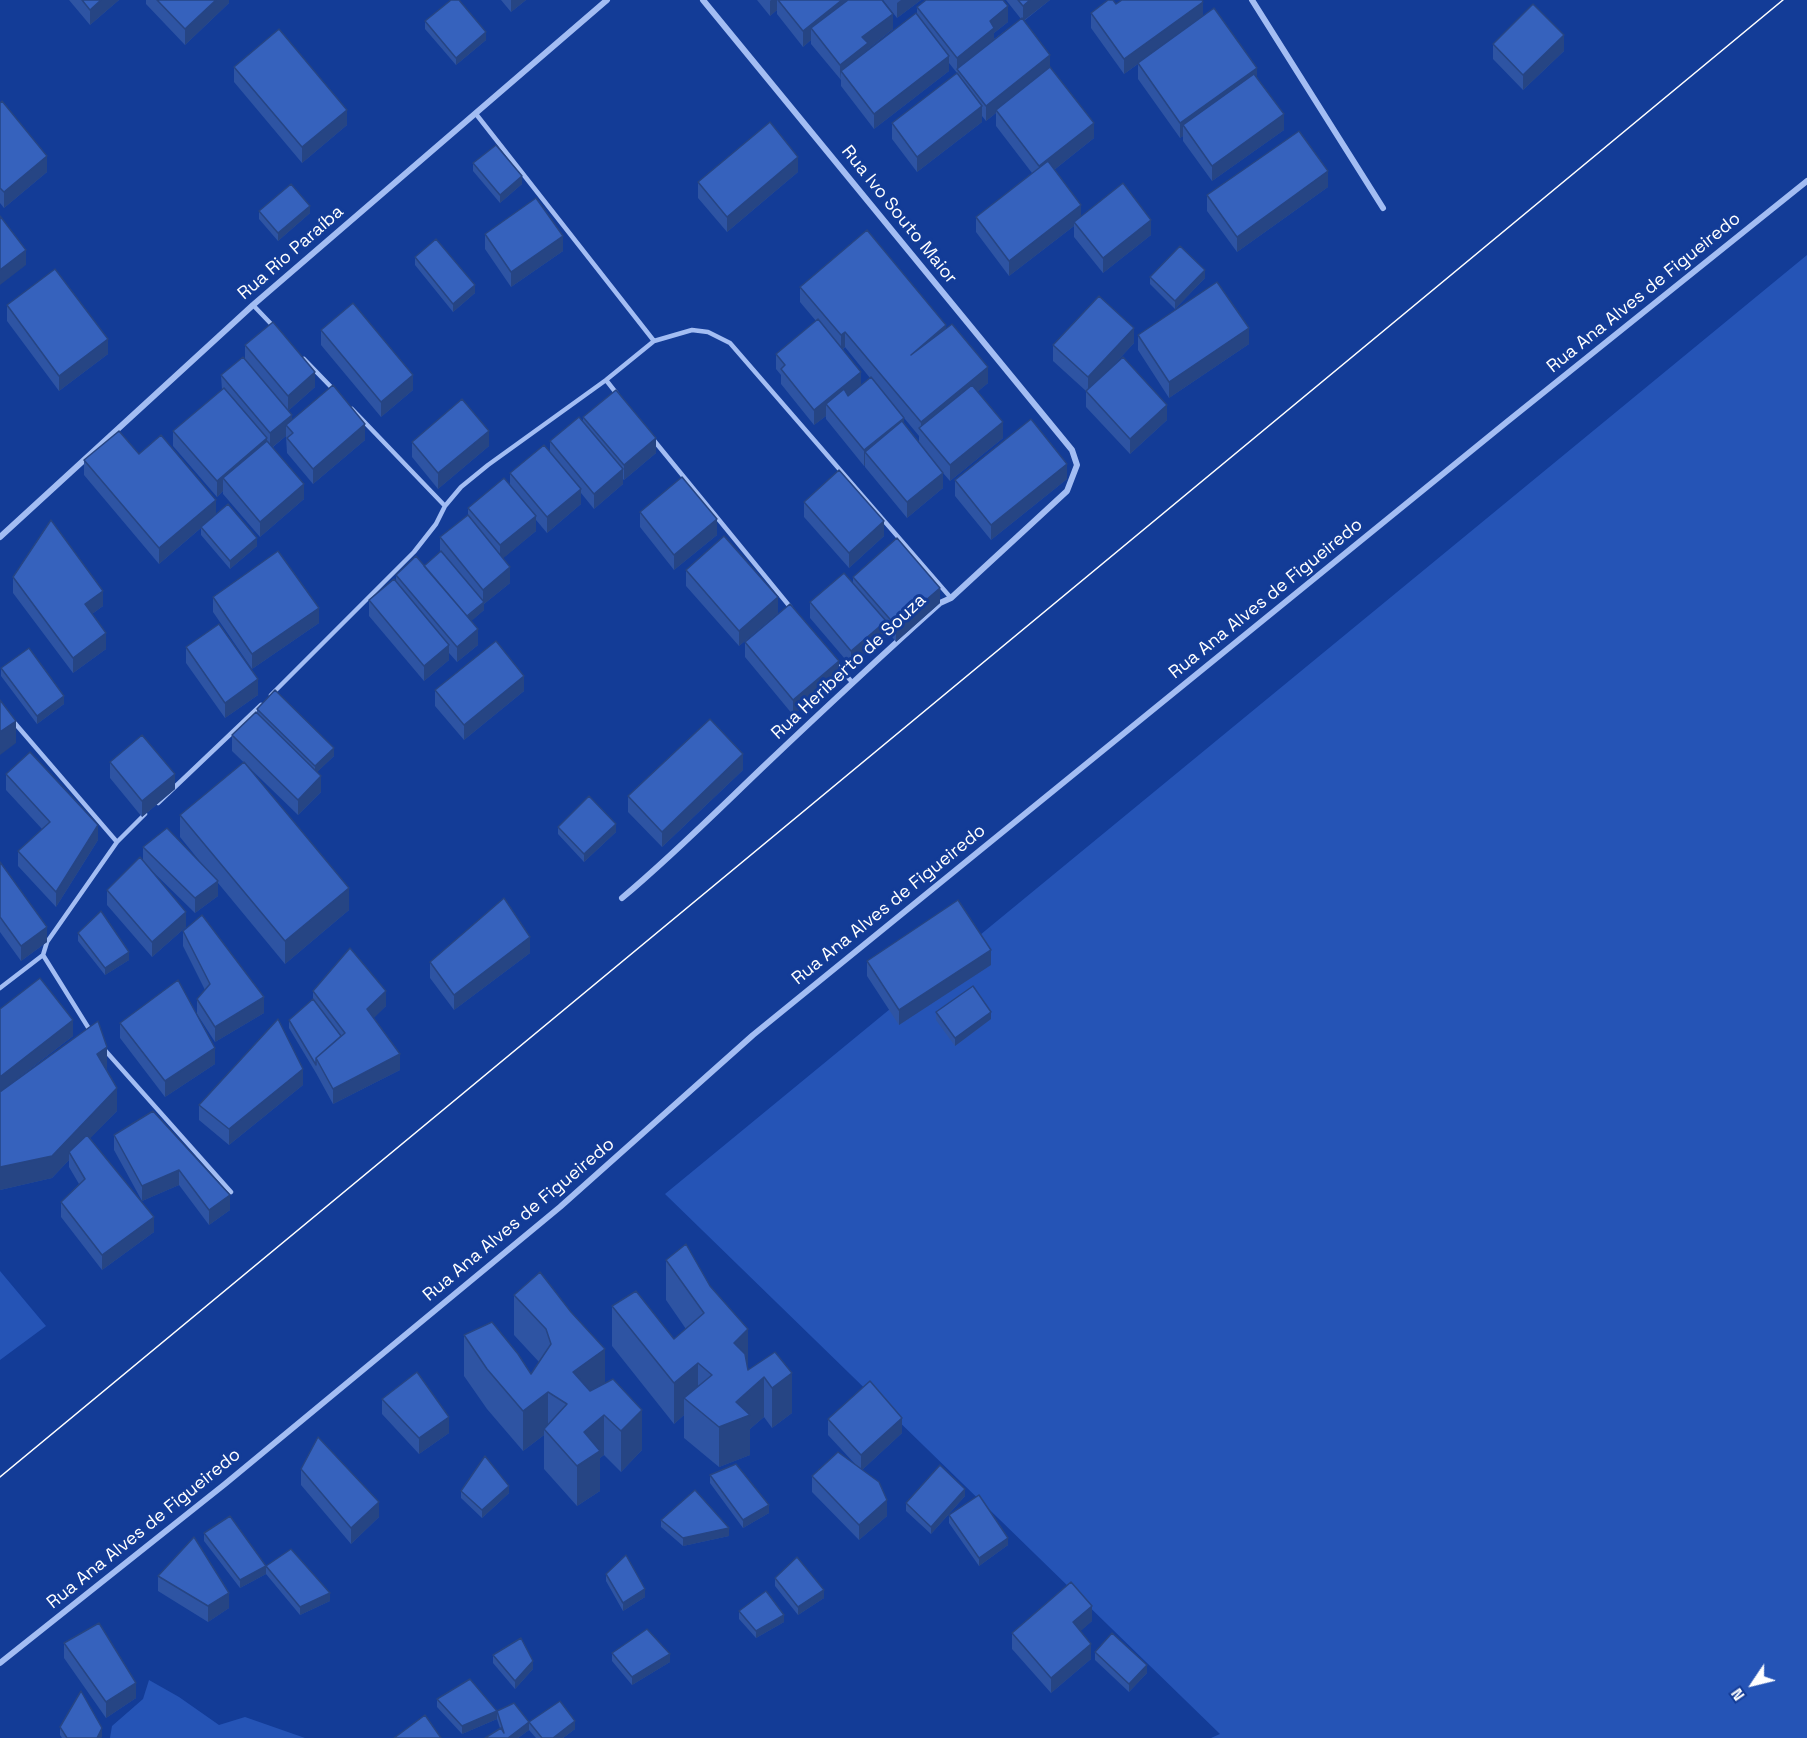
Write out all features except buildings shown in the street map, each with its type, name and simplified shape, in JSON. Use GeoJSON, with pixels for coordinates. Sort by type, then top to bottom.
{"type":"FeatureCollection","features":[{"type":"Feature","properties":{"kind":"street","name":"Rua Rio Paraíba"},"geometry":{"type":"LineString","coordinates":[[0,537],[253,305],[607,0]]}},
{"type":"Feature","properties":{"kind":"street","name":"Rua Ivo Souto Maior"},"geometry":{"type":"LineString","coordinates":[[703,0],[1072,450]]}},
{"type":"Feature","properties":{"kind":"street"},"geometry":{"type":"LineString","coordinates":[[1252,0],[1383,208]]}},
{"type":"Feature","properties":{"kind":"street","name":"Rua Ana Alves de Figueiredo"},"geometry":{"type":"LineString","coordinates":[[0,1663],[225,1484],[560,1207],[753,1035],[1499,428],[1807,181]]}},
{"type":"Feature","properties":{"kind":"street","name":"Rua Heriberto de Souza"},"geometry":{"type":"LineString","coordinates":[[622,898],[696,833],[852,682],[940,603],[951,598],[1067,491],[1077,465],[1072,450]]}},
{"type":"Feature","properties":{"kind":"lane"},"geometry":{"type":"LineString","coordinates":[[477,114],[654,341]]}},
{"type":"Feature","properties":{"kind":"lane"},"geometry":{"type":"LineString","coordinates":[[253,305],[277,330]]}},
{"type":"Feature","properties":{"kind":"lane"},"geometry":{"type":"LineString","coordinates":[[0,988],[44,955],[47,942],[117,842],[286,681],[414,552],[461,488],[488,465],[606,380],[654,341],[692,330],[708,332],[730,343],[951,598]]}},
{"type":"Feature","properties":{"kind":"lane"},"geometry":{"type":"LineString","coordinates":[[301,356],[341,398]]}},
{"type":"Feature","properties":{"kind":"lane"},"geometry":{"type":"LineString","coordinates":[[606,380],[620,399]]}},
{"type":"Feature","properties":{"kind":"lane"},"geometry":{"type":"LineString","coordinates":[[349,406],[446,506]]}},
{"type":"Feature","properties":{"kind":"lane"},"geometry":{"type":"LineString","coordinates":[[650,435],[792,609]]}},
{"type":"Feature","properties":{"kind":"lane"},"geometry":{"type":"LineString","coordinates":[[829,655],[852,682]]}},
{"type":"Feature","properties":{"kind":"lane"},"geometry":{"type":"LineString","coordinates":[[8,714],[117,842]]}},
{"type":"Feature","properties":{"kind":"lane"},"geometry":{"type":"LineString","coordinates":[[44,955],[92,1033]]}},
{"type":"Feature","properties":{"kind":"lane"},"geometry":{"type":"LineString","coordinates":[[98,1043],[231,1192]]}},
{"type":"Feature","properties":{"kind":"shaded area"},"geometry":{"type":"Polygon","coordinates":[[[1807,255],[1807,1738],[1211,1738],[1220,1734],[665,1194],[1807,255]]]}},
{"type":"Feature","properties":{"kind":"shaded area"},"geometry":{"type":"Polygon","coordinates":[[[0,1271],[46,1326],[0,1360],[0,1271]]]}},
{"type":"Feature","properties":{"kind":"shaded area"},"geometry":{"type":"Polygon","coordinates":[[[149,1680],[179,1697],[219,1725],[245,1717],[305,1738],[110,1738],[112,1726],[143,1699],[149,1680]]]}},
{"type":"Feature","properties":{"kind":"tram line"},"geometry":{"type":"LineString","coordinates":[[0,1477],[1783,0]]}}]}
